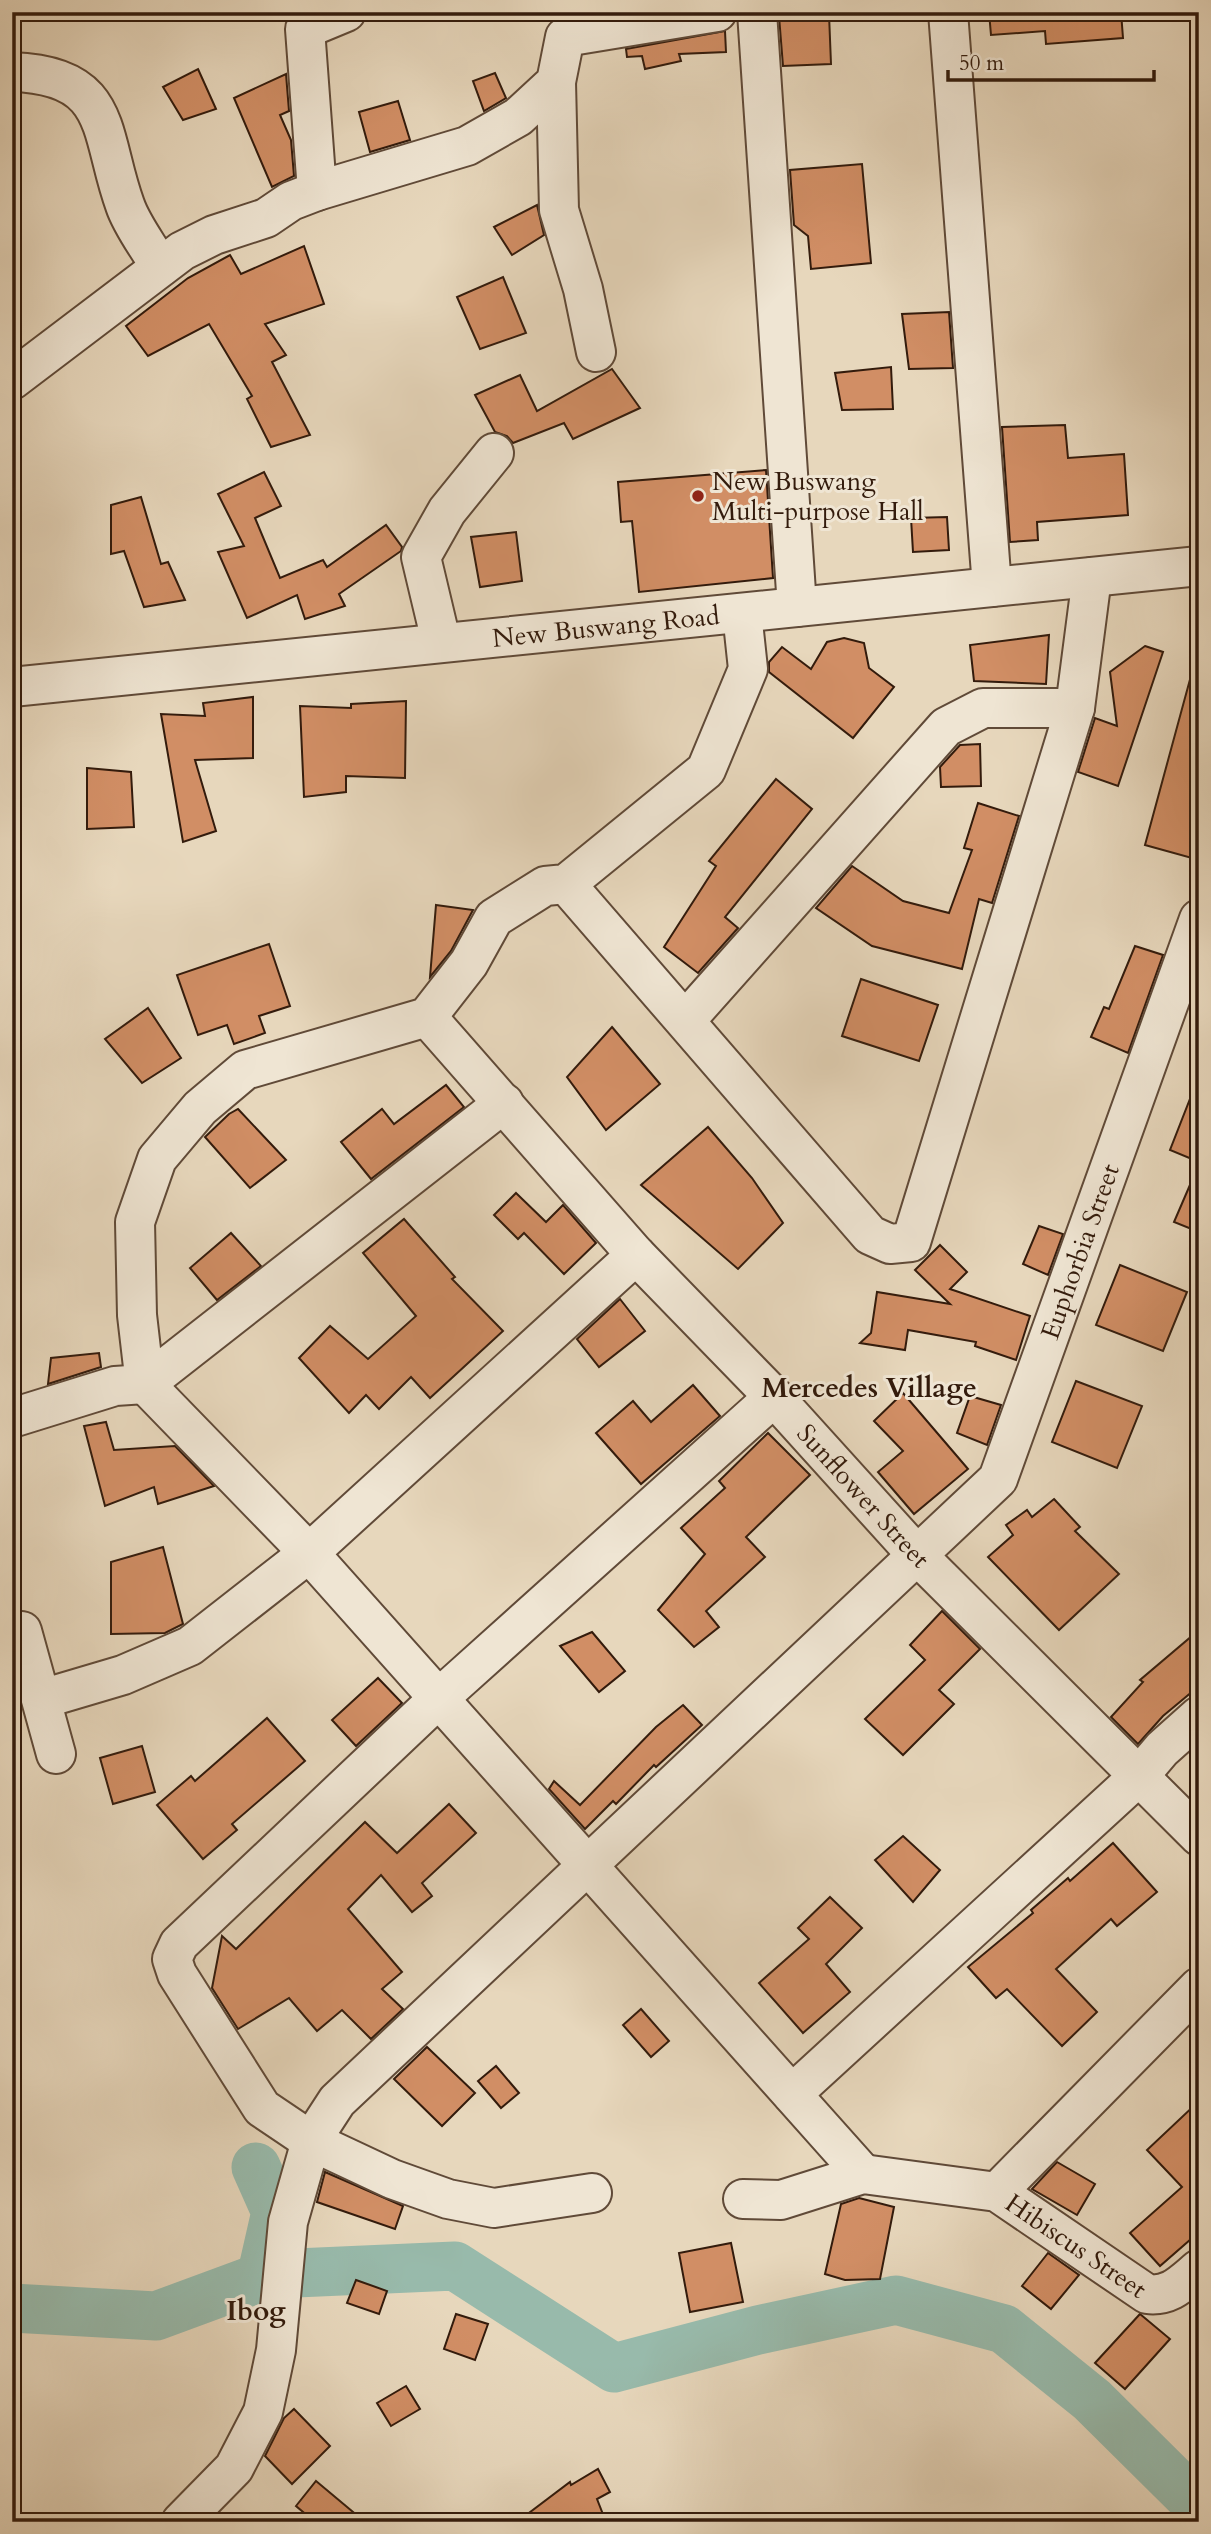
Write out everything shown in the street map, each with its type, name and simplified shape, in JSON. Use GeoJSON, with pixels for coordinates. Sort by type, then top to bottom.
{"type":"FeatureCollection","features":[{"type":"Feature","properties":{"kind":"street"},"geometry":{"type":"LineString","coordinates":[[317,191],[305,29],[346,12]]}},
{"type":"Feature","properties":{"kind":"street"},"geometry":{"type":"LineString","coordinates":[[597,352],[583,289],[559,210],[556,82],[563,25],[718,12]]}},
{"type":"Feature","properties":{"kind":"street"},"geometry":{"type":"LineString","coordinates":[[757,12],[797,607]]}},
{"type":"Feature","properties":{"kind":"street"},"geometry":{"type":"LineString","coordinates":[[948,12],[992,587]]}},
{"type":"Feature","properties":{"kind":"street"},"geometry":{"type":"LineString","coordinates":[[12,72],[60,80],[79,91],[92,103],[103,123],[125,206],[160,267]]}},
{"type":"Feature","properties":{"kind":"street"},"geometry":{"type":"LineString","coordinates":[[12,380],[117,303],[182,251],[215,235],[266,218],[291,201],[317,191],[467,146],[518,117],[556,82]]}},
{"type":"Feature","properties":{"kind":"street"},"geometry":{"type":"LineString","coordinates":[[441,641],[421,557],[447,511],[494,453]]}},
{"type":"Feature","properties":{"kind":"street","name":"New Buswang Road"},"geometry":{"type":"LineString","coordinates":[[12,687],[441,641],[1199,566]]}},
{"type":"Feature","properties":{"kind":"street"},"geometry":{"type":"LineString","coordinates":[[566,884],[870,1235],[890,1244],[911,1242],[1075,708],[1092,577]]}},
{"type":"Feature","properties":{"kind":"street"},"geometry":{"type":"LineString","coordinates":[[742,613],[748,668],[706,770],[566,884],[545,886],[494,918],[470,963],[426,1017],[245,1070],[201,1108],[157,1159],[135,1222],[137,1315],[145,1384],[309,1553],[863,2174],[781,2200],[743,2199]]}},
{"type":"Feature","properties":{"kind":"street"},"geometry":{"type":"LineString","coordinates":[[685,1021],[946,727],[983,708],[1075,708]]}},
{"type":"Feature","properties":{"kind":"street","name":"Euphorbia Street"},"geometry":{"type":"LineString","coordinates":[[181,2522],[234,2468],[263,2412],[275,2350],[288,2222],[311,2141],[337,2101],[998,1479],[1199,919]]}},
{"type":"Feature","properties":{"kind":"street","name":"Sunflower Street"},"geometry":{"type":"LineString","coordinates":[[426,1017],[504,1102],[636,1255],[774,1398],[916,1554],[1199,1836]]}},
{"type":"Feature","properties":{"kind":"street"},"geometry":{"type":"LineString","coordinates":[[12,1418],[116,1386],[145,1384],[504,1102]]}},
{"type":"Feature","properties":{"kind":"street"},"geometry":{"type":"LineString","coordinates":[[42,1699],[123,1675],[190,1646],[309,1553],[636,1255]]}},
{"type":"Feature","properties":{"kind":"street"},"geometry":{"type":"LineString","coordinates":[[592,2193],[494,2208],[448,2199],[403,2183],[311,2141],[261,2108],[177,1974],[172,1959],[179,1944],[439,1698],[774,1398]]}},
{"type":"Feature","properties":{"kind":"street"},"geometry":{"type":"LineString","coordinates":[[22,1630],[56,1754]]}},
{"type":"Feature","properties":{"kind":"street"},"geometry":{"type":"LineString","coordinates":[[792,2094],[1139,1776],[1163,1749],[1199,1716]]}},
{"type":"Feature","properties":{"kind":"street"},"geometry":{"type":"LineString","coordinates":[[997,2192],[1199,1987]]}},
{"type":"Feature","properties":{"kind":"street","name":"Hibiscus Street"},"geometry":{"type":"LineString","coordinates":[[863,2174],[997,2192],[1147,2294],[1160,2296],[1171,2292],[1199,2269]]}},
{"type":"Feature","properties":{"kind":"building"},"geometry":{"type":"Polygon","coordinates":[[[989,12],[1121,12],[1123,38],[1046,44],[1045,31],[991,35],[989,12]]]}},
{"type":"Feature","properties":{"kind":"building"},"geometry":{"type":"Polygon","coordinates":[[[829,14],[831,64],[783,66],[779,16],[829,14]]]}},
{"type":"Feature","properties":{"kind":"building"},"geometry":{"type":"Polygon","coordinates":[[[725,31],[726,52],[679,54],[681,61],[645,69],[642,56],[627,57],[626,49],[725,31]]]}},
{"type":"Feature","properties":{"kind":"building"},"geometry":{"type":"Polygon","coordinates":[[[198,69],[216,109],[183,120],[163,87],[198,69]]]}},
{"type":"Feature","properties":{"kind":"building"},"geometry":{"type":"Polygon","coordinates":[[[495,73],[506,98],[484,111],[473,81],[495,73]]]}},
{"type":"Feature","properties":{"kind":"building"},"geometry":{"type":"Polygon","coordinates":[[[286,74],[289,111],[280,115],[291,140],[294,176],[272,187],[234,98],[286,74]]]}},
{"type":"Feature","properties":{"kind":"building"},"geometry":{"type":"Polygon","coordinates":[[[398,101],[410,140],[370,152],[359,112],[398,101]]]}},
{"type":"Feature","properties":{"kind":"building"},"geometry":{"type":"Polygon","coordinates":[[[862,164],[871,263],[811,269],[808,236],[794,225],[790,170],[862,164]]]}},
{"type":"Feature","properties":{"kind":"building"},"geometry":{"type":"Polygon","coordinates":[[[537,205],[544,235],[512,255],[494,227],[537,205]]]}},
{"type":"Feature","properties":{"kind":"building"},"geometry":{"type":"Polygon","coordinates":[[[304,246],[324,304],[265,324],[286,355],[272,362],[310,435],[271,447],[247,399],[252,396],[209,324],[148,356],[126,326],[188,278],[230,255],[241,274],[304,246]]]}},
{"type":"Feature","properties":{"kind":"building"},"geometry":{"type":"Polygon","coordinates":[[[503,277],[526,333],[480,349],[457,297],[503,277]]]}},
{"type":"Feature","properties":{"kind":"building"},"geometry":{"type":"Polygon","coordinates":[[[949,312],[953,368],[909,369],[902,314],[949,312]]]}},
{"type":"Feature","properties":{"kind":"building"},"geometry":{"type":"Polygon","coordinates":[[[891,367],[893,409],[842,410],[835,373],[891,367]]]}},
{"type":"Feature","properties":{"kind":"building"},"geometry":{"type":"Polygon","coordinates":[[[612,369],[640,408],[573,439],[564,423],[513,443],[507,436],[495,432],[475,395],[520,375],[537,411],[612,369]]]}},
{"type":"Feature","properties":{"kind":"building"},"geometry":{"type":"Polygon","coordinates":[[[1065,425],[1068,458],[1124,454],[1128,515],[1037,522],[1038,540],[1010,542],[1002,427],[1065,425]]]}},
{"type":"Feature","properties":{"kind":"building"},"geometry":{"type":"Polygon","coordinates":[[[766,470],[773,578],[639,592],[632,521],[621,522],[618,482],[766,470]]]}},
{"type":"Feature","properties":{"kind":"building"},"geometry":{"type":"Polygon","coordinates":[[[264,472],[281,506],[255,518],[280,578],[323,560],[327,567],[386,525],[402,547],[401,551],[339,594],[345,606],[305,619],[297,595],[247,618],[218,552],[244,546],[218,494],[264,472]]]}},
{"type":"Feature","properties":{"kind":"building"},"geometry":{"type":"Polygon","coordinates":[[[141,497],[161,564],[168,562],[185,600],[144,607],[124,551],[111,554],[111,505],[141,497]]]}},
{"type":"Feature","properties":{"kind":"building"},"geometry":{"type":"Polygon","coordinates":[[[947,517],[949,550],[913,552],[911,518],[947,517]]]}},
{"type":"Feature","properties":{"kind":"building"},"geometry":{"type":"Polygon","coordinates":[[[516,532],[522,581],[480,587],[471,537],[516,532]]]}},
{"type":"Feature","properties":{"kind":"building"},"geometry":{"type":"Polygon","coordinates":[[[1049,635],[1046,684],[974,681],[970,645],[1049,635]]]}},
{"type":"Feature","properties":{"kind":"building"},"geometry":{"type":"Polygon","coordinates":[[[844,638],[864,643],[869,668],[894,687],[853,738],[769,672],[769,662],[782,647],[811,669],[827,642],[844,638]]]}},
{"type":"Feature","properties":{"kind":"building"},"geometry":{"type":"Polygon","coordinates":[[[1145,646],[1163,652],[1118,786],[1078,772],[1095,718],[1117,726],[1110,672],[1145,646]]]}},
{"type":"Feature","properties":{"kind":"building"},"geometry":{"type":"Polygon","coordinates":[[[1192,672],[1199,673],[1199,860],[1145,845],[1192,672]]]}},
{"type":"Feature","properties":{"kind":"building"},"geometry":{"type":"Polygon","coordinates":[[[253,697],[253,758],[195,760],[216,831],[183,842],[161,714],[205,716],[203,703],[253,697]]]}},
{"type":"Feature","properties":{"kind":"building"},"geometry":{"type":"Polygon","coordinates":[[[406,701],[405,778],[346,776],[346,792],[304,797],[300,706],[351,708],[351,704],[406,701]]]}},
{"type":"Feature","properties":{"kind":"building"},"geometry":{"type":"Polygon","coordinates":[[[980,744],[981,786],[941,787],[940,767],[960,745],[980,744]]]}},
{"type":"Feature","properties":{"kind":"building"},"geometry":{"type":"Polygon","coordinates":[[[87,768],[131,772],[134,827],[87,829],[87,768]]]}},
{"type":"Feature","properties":{"kind":"building"},"geometry":{"type":"Polygon","coordinates":[[[776,779],[812,809],[725,917],[738,928],[698,973],[664,947],[716,866],[709,861],[776,779]]]}},
{"type":"Feature","properties":{"kind":"building"},"geometry":{"type":"Polygon","coordinates":[[[978,803],[1019,816],[992,903],[979,899],[962,969],[872,946],[816,908],[852,866],[903,901],[949,913],[972,850],[964,848],[978,803]]]}},
{"type":"Feature","properties":{"kind":"building"},"geometry":{"type":"Polygon","coordinates":[[[436,905],[473,910],[451,951],[430,977],[436,905]]]}},
{"type":"Feature","properties":{"kind":"building"},"geometry":{"type":"Polygon","coordinates":[[[269,944],[290,1006],[259,1016],[265,1033],[234,1044],[227,1025],[198,1035],[177,975],[269,944]]]}},
{"type":"Feature","properties":{"kind":"building"},"geometry":{"type":"Polygon","coordinates":[[[1135,946],[1163,955],[1128,1053],[1091,1037],[1104,1007],[1109,1009],[1135,946]]]}},
{"type":"Feature","properties":{"kind":"building"},"geometry":{"type":"Polygon","coordinates":[[[861,979],[938,1005],[919,1061],[842,1036],[861,979]]]}},
{"type":"Feature","properties":{"kind":"building"},"geometry":{"type":"Polygon","coordinates":[[[148,1008],[181,1058],[142,1083],[105,1039],[148,1008]]]}},
{"type":"Feature","properties":{"kind":"building"},"geometry":{"type":"Polygon","coordinates":[[[612,1027],[660,1084],[606,1130],[567,1077],[612,1027]]]}},
{"type":"Feature","properties":{"kind":"building"},"geometry":{"type":"Polygon","coordinates":[[[1199,1081],[1199,1162],[1170,1150],[1199,1081]]]}},
{"type":"Feature","properties":{"kind":"building"},"geometry":{"type":"Polygon","coordinates":[[[446,1085],[464,1107],[371,1179],[341,1142],[382,1109],[394,1124],[446,1085]]]}},
{"type":"Feature","properties":{"kind":"building"},"geometry":{"type":"Polygon","coordinates":[[[238,1109],[286,1160],[250,1188],[205,1137],[238,1109]]]}},
{"type":"Feature","properties":{"kind":"building"},"geometry":{"type":"Polygon","coordinates":[[[708,1127],[752,1178],[783,1223],[738,1269],[641,1185],[708,1127]]]}},
{"type":"Feature","properties":{"kind":"building"},"geometry":{"type":"Polygon","coordinates":[[[1199,1164],[1199,1232],[1174,1222],[1199,1164]]]}},
{"type":"Feature","properties":{"kind":"building"},"geometry":{"type":"Polygon","coordinates":[[[516,1193],[546,1222],[563,1205],[596,1243],[564,1274],[524,1233],[518,1239],[494,1215],[516,1193]]]}},
{"type":"Feature","properties":{"kind":"building"},"geometry":{"type":"Polygon","coordinates":[[[404,1219],[455,1277],[452,1279],[503,1331],[430,1398],[411,1377],[379,1409],[366,1395],[349,1413],[299,1358],[330,1326],[368,1359],[416,1316],[363,1253],[404,1219]]]}},
{"type":"Feature","properties":{"kind":"building"},"geometry":{"type":"Polygon","coordinates":[[[1039,1226],[1063,1234],[1048,1275],[1023,1264],[1039,1226]]]}},
{"type":"Feature","properties":{"kind":"building"},"geometry":{"type":"Polygon","coordinates":[[[231,1233],[261,1266],[217,1300],[190,1268],[231,1233]]]}},
{"type":"Feature","properties":{"kind":"building"},"geometry":{"type":"Polygon","coordinates":[[[940,1245],[967,1272],[950,1289],[1030,1316],[1016,1360],[975,1346],[976,1342],[908,1330],[905,1350],[860,1343],[871,1333],[877,1292],[950,1304],[915,1270],[940,1245]]]}},
{"type":"Feature","properties":{"kind":"building"},"geometry":{"type":"Polygon","coordinates":[[[1120,1265],[1187,1292],[1163,1351],[1096,1325],[1120,1265]]]}},
{"type":"Feature","properties":{"kind":"building"},"geometry":{"type":"Polygon","coordinates":[[[620,1299],[645,1331],[599,1367],[577,1339],[620,1299]]]}},
{"type":"Feature","properties":{"kind":"building"},"geometry":{"type":"Polygon","coordinates":[[[99,1353],[101,1367],[48,1384],[51,1358],[99,1353]]]}},
{"type":"Feature","properties":{"kind":"building"},"geometry":{"type":"Polygon","coordinates":[[[1076,1381],[1142,1406],[1117,1468],[1052,1442],[1076,1381]]]}},
{"type":"Feature","properties":{"kind":"building"},"geometry":{"type":"Polygon","coordinates":[[[693,1385],[720,1416],[641,1484],[596,1433],[633,1401],[651,1422],[693,1385]]]}},
{"type":"Feature","properties":{"kind":"building"},"geometry":{"type":"Polygon","coordinates":[[[903,1393],[968,1469],[914,1514],[878,1472],[903,1451],[874,1421],[903,1393]]]}},
{"type":"Feature","properties":{"kind":"building"},"geometry":{"type":"Polygon","coordinates":[[[970,1396],[1001,1405],[987,1445],[957,1433],[970,1396]]]}},
{"type":"Feature","properties":{"kind":"building"},"geometry":{"type":"Polygon","coordinates":[[[106,1422],[114,1450],[175,1446],[214,1486],[158,1504],[154,1487],[105,1506],[84,1426],[106,1422]]]}},
{"type":"Feature","properties":{"kind":"building"},"geometry":{"type":"Polygon","coordinates":[[[768,1433],[810,1475],[746,1537],[765,1557],[706,1611],[719,1627],[694,1647],[658,1610],[705,1554],[681,1528],[725,1488],[719,1481],[768,1433]]]}},
{"type":"Feature","properties":{"kind":"building"},"geometry":{"type":"Polygon","coordinates":[[[1054,1499],[1080,1527],[1075,1531],[1119,1574],[1059,1630],[988,1557],[1013,1535],[1006,1525],[1027,1510],[1032,1517],[1054,1499]]]}},
{"type":"Feature","properties":{"kind":"building"},"geometry":{"type":"Polygon","coordinates":[[[163,1547],[183,1624],[165,1633],[111,1634],[111,1562],[163,1547]]]}},
{"type":"Feature","properties":{"kind":"building"},"geometry":{"type":"Polygon","coordinates":[[[942,1611],[980,1649],[939,1690],[954,1704],[903,1755],[865,1719],[925,1660],[910,1645],[942,1611]]]}},
{"type":"Feature","properties":{"kind":"building"},"geometry":{"type":"Polygon","coordinates":[[[1199,1630],[1199,1686],[1163,1716],[1138,1744],[1111,1717],[1143,1682],[1140,1680],[1199,1630]]]}},
{"type":"Feature","properties":{"kind":"building"},"geometry":{"type":"Polygon","coordinates":[[[592,1632],[625,1671],[599,1692],[560,1646],[592,1632]]]}},
{"type":"Feature","properties":{"kind":"building"},"geometry":{"type":"Polygon","coordinates":[[[378,1678],[402,1703],[356,1746],[332,1720],[378,1678]]]}},
{"type":"Feature","properties":{"kind":"building"},"geometry":{"type":"Polygon","coordinates":[[[683,1705],[702,1725],[656,1767],[654,1765],[616,1804],[613,1801],[585,1829],[549,1789],[554,1781],[580,1805],[656,1727],[683,1705]]]}},
{"type":"Feature","properties":{"kind":"building"},"geometry":{"type":"Polygon","coordinates":[[[267,1718],[305,1761],[232,1824],[237,1830],[203,1859],[157,1805],[191,1776],[195,1781],[267,1718]]]}},
{"type":"Feature","properties":{"kind":"building"},"geometry":{"type":"Polygon","coordinates":[[[142,1746],[155,1792],[113,1804],[100,1758],[142,1746]]]}},
{"type":"Feature","properties":{"kind":"building"},"geometry":{"type":"Polygon","coordinates":[[[449,1804],[476,1833],[422,1883],[432,1896],[412,1912],[381,1875],[348,1909],[402,1972],[382,1989],[403,2009],[371,2039],[342,2010],[317,2031],[289,1998],[238,2029],[212,1988],[222,1936],[236,1949],[365,1822],[397,1853],[449,1804]]]}},
{"type":"Feature","properties":{"kind":"building"},"geometry":{"type":"Polygon","coordinates":[[[903,1836],[940,1870],[913,1902],[875,1860],[903,1836]]]}},
{"type":"Feature","properties":{"kind":"building"},"geometry":{"type":"Polygon","coordinates":[[[1113,1843],[1157,1892],[1117,1926],[1111,1919],[1056,1969],[1097,2012],[1062,2046],[1007,1989],[996,1998],[968,1967],[1033,1913],[1031,1910],[1068,1878],[1070,1881],[1113,1843]]]}},
{"type":"Feature","properties":{"kind":"building"},"geometry":{"type":"Polygon","coordinates":[[[830,1897],[862,1928],[826,1964],[850,1992],[803,2033],[759,1983],[809,1939],[798,1928],[830,1897]]]}},
{"type":"Feature","properties":{"kind":"building"},"geometry":{"type":"Polygon","coordinates":[[[641,2009],[669,2041],[651,2057],[623,2025],[641,2009]]]}},
{"type":"Feature","properties":{"kind":"building"},"geometry":{"type":"Polygon","coordinates":[[[427,2047],[475,2093],[442,2126],[394,2079],[427,2047]]]}},
{"type":"Feature","properties":{"kind":"building"},"geometry":{"type":"Polygon","coordinates":[[[496,2066],[519,2093],[501,2108],[478,2081],[496,2066]]]}},
{"type":"Feature","properties":{"kind":"building"},"geometry":{"type":"Polygon","coordinates":[[[1199,2101],[1199,2232],[1160,2266],[1130,2233],[1182,2187],[1147,2150],[1199,2101]]]}},
{"type":"Feature","properties":{"kind":"building"},"geometry":{"type":"Polygon","coordinates":[[[1057,2162],[1095,2184],[1077,2215],[1032,2189],[1057,2162]]]}},
{"type":"Feature","properties":{"kind":"building"},"geometry":{"type":"Polygon","coordinates":[[[325,2172],[403,2206],[395,2229],[317,2202],[325,2172]]]}},
{"type":"Feature","properties":{"kind":"building"},"geometry":{"type":"Polygon","coordinates":[[[859,2198],[894,2207],[880,2279],[845,2280],[825,2274],[841,2204],[859,2198]]]}},
{"type":"Feature","properties":{"kind":"building"},"geometry":{"type":"Polygon","coordinates":[[[731,2243],[743,2302],[690,2312],[679,2253],[731,2243]]]}},
{"type":"Feature","properties":{"kind":"building"},"geometry":{"type":"Polygon","coordinates":[[[1048,2253],[1079,2275],[1051,2309],[1022,2286],[1048,2253]]]}},
{"type":"Feature","properties":{"kind":"building"},"geometry":{"type":"Polygon","coordinates":[[[356,2280],[387,2291],[379,2314],[347,2303],[356,2280]]]}},
{"type":"Feature","properties":{"kind":"building"},"geometry":{"type":"Polygon","coordinates":[[[456,2314],[488,2324],[475,2360],[444,2349],[456,2314]]]}},
{"type":"Feature","properties":{"kind":"building"},"geometry":{"type":"Polygon","coordinates":[[[1140,2314],[1170,2339],[1125,2389],[1095,2363],[1140,2314]]]}},
{"type":"Feature","properties":{"kind":"building"},"geometry":{"type":"Polygon","coordinates":[[[406,2386],[420,2409],[391,2426],[377,2403],[406,2386]]]}},
{"type":"Feature","properties":{"kind":"building"},"geometry":{"type":"Polygon","coordinates":[[[294,2409],[330,2446],[292,2484],[265,2456],[284,2418],[294,2409]]]}},
{"type":"Feature","properties":{"kind":"building"},"geometry":{"type":"Polygon","coordinates":[[[598,2469],[610,2492],[597,2499],[606,2522],[517,2522],[570,2482],[571,2485],[598,2469]]]}},
{"type":"Feature","properties":{"kind":"building"},"geometry":{"type":"Polygon","coordinates":[[[316,2481],[365,2522],[315,2522],[296,2506],[316,2481]]]}},
{"type":"Feature","properties":{"kind":"waterway"},"geometry":{"type":"LineString","coordinates":[[256,2167],[276,2212],[263,2269]]}},
{"type":"Feature","properties":{"kind":"waterway"},"geometry":{"type":"LineString","coordinates":[[296,2273],[455,2266],[614,2368],[758,2330],[896,2300],[1004,2329],[1092,2400],[1199,2506]]}},
{"type":"Feature","properties":{"kind":"waterway"},"geometry":{"type":"LineString","coordinates":[[12,2308],[156,2316],[270,2274]]}},
{"type":"Feature","properties":{"kind":"place","name":"New Buswang Multi-purpose Hall"},"geometry":{"type":"Point","coordinates":[698,496]}},
{"type":"Feature","properties":{"kind":"district","name":"Mercedes Village"},"geometry":{"type":"Point","coordinates":[869,1388]}},
{"type":"Feature","properties":{"kind":"district","name":"Ibog"},"geometry":{"type":"Point","coordinates":[256,2311]}}]}
